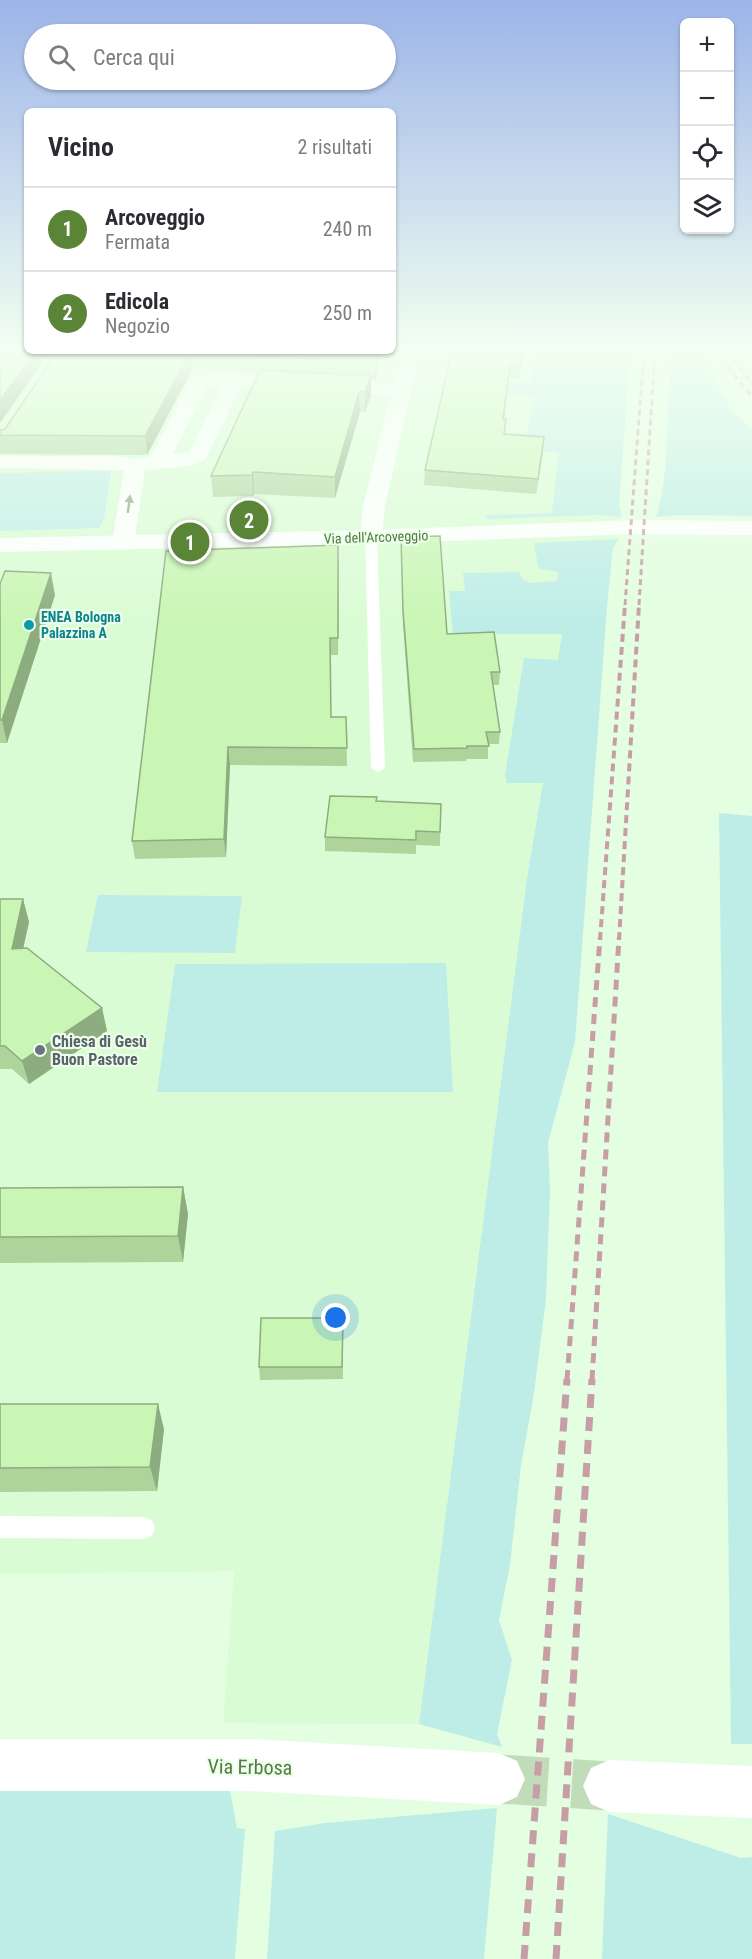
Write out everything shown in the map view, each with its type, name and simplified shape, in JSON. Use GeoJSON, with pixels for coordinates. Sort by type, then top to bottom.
{"type":"FeatureCollection","features":[{"type":"Feature","properties":{"kind":"street"},"geometry":{"type":"LineString","coordinates":[[159,461],[168,442]]}},
{"type":"Feature","properties":{"kind":"street"},"geometry":{"type":"LineString","coordinates":[[0,462],[119,462],[135,466],[159,461],[190,460],[198,456],[205,442]]}},
{"type":"Feature","properties":{"kind":"street"},"geometry":{"type":"LineString","coordinates":[[371,537],[374,506],[389,442]]}},
{"type":"Feature","properties":{"kind":"street"},"geometry":{"type":"LineString","coordinates":[[123,543],[135,466]]}},
{"type":"Feature","properties":{"kind":"street","name":"Via dell'Arcoveggio"},"geometry":{"type":"LineString","coordinates":[[0,545],[371,537],[636,527],[752,528]]}},
{"type":"Feature","properties":{"kind":"street","name":"Via Erbosa"},"geometry":{"type":"LineString","coordinates":[[0,1765],[248,1766],[499,1779]]}},
{"type":"Feature","properties":{"kind":"street"},"geometry":{"type":"LineString","coordinates":[[609,1786],[752,1792]]}},
{"type":"Feature","properties":{"kind":"lane"},"geometry":{"type":"LineString","coordinates":[[371,537],[378,768]]}},
{"type":"Feature","properties":{"kind":"lane"},"geometry":{"type":"LineString","coordinates":[[0,1527],[144,1528]]}},
{"type":"Feature","properties":{"kind":"shaded area"},"geometry":{"type":"Polygon","coordinates":[[[0,442],[601,442],[598,515],[621,517],[619,539],[575,543],[543,783],[527,878],[419,1724],[223,1723],[234,1571],[0,1574],[0,442]]]}},
{"type":"Feature","properties":{"kind":"shaded area"},"geometry":{"type":"Polygon","coordinates":[[[526,442],[624,442],[619,507],[621,517],[598,515],[487,519],[485,516],[489,515],[552,513],[559,453],[525,450],[526,442]]]}},
{"type":"Feature","properties":{"kind":"shaded area"},"geometry":{"type":"Polygon","coordinates":[[[667,442],[752,442],[752,516],[656,517],[665,472],[667,442]]]}},
{"type":"Feature","properties":{"kind":"shaded area"},"geometry":{"type":"Polygon","coordinates":[[[107,471],[111,473],[104,519],[99,528],[0,531],[0,473],[107,471]]]}},
{"type":"Feature","properties":{"kind":"shaded area"},"geometry":{"type":"Polygon","coordinates":[[[619,539],[613,548],[607,607],[575,1042],[548,1143],[550,1191],[546,1299],[533,1400],[521,1465],[510,1565],[499,1620],[512,1660],[497,1734],[502,1747],[419,1724],[527,878],[543,783],[507,783],[505,775],[524,658],[558,660],[562,634],[453,634],[449,591],[465,591],[463,573],[519,572],[523,580],[531,583],[557,581],[558,572],[541,569],[538,566],[534,543],[619,539]]]}},
{"type":"Feature","properties":{"kind":"shaded area"},"geometry":{"type":"Polygon","coordinates":[[[719,813],[752,816],[752,1744],[731,1744],[719,813]]]}},
{"type":"Feature","properties":{"kind":"shaded area"},"geometry":{"type":"Polygon","coordinates":[[[98,895],[242,896],[235,953],[86,952],[98,895]]]}},
{"type":"Feature","properties":{"kind":"shaded area"},"geometry":{"type":"Polygon","coordinates":[[[446,963],[453,1092],[157,1092],[175,964],[446,963]]]}},
{"type":"Feature","properties":{"kind":"shaded area"},"geometry":{"type":"Polygon","coordinates":[[[0,1791],[230,1791],[237,1828],[245,1829],[235,1959],[0,1959],[0,1791]]]}},
{"type":"Feature","properties":{"kind":"shaded area"},"geometry":{"type":"Polygon","coordinates":[[[497,1808],[484,1959],[267,1959],[275,1831],[325,1823],[497,1808]]]}},
{"type":"Feature","properties":{"kind":"shaded area"},"geometry":{"type":"Polygon","coordinates":[[[608,1814],[741,1858],[752,1857],[752,1959],[602,1959],[608,1814]]]}},
{"type":"Feature","properties":{"kind":"building"},"geometry":{"type":"Polygon","coordinates":[[[227,442],[345,442],[335,477],[253,472],[252,475],[211,476],[227,442]]]}},
{"type":"Feature","properties":{"kind":"building"},"geometry":{"type":"Polygon","coordinates":[[[431,442],[543,442],[538,479],[425,470],[431,442]]]}},
{"type":"Feature","properties":{"kind":"building"},"geometry":{"type":"Polygon","coordinates":[[[440,536],[447,634],[494,632],[500,672],[491,672],[500,732],[486,732],[489,746],[414,749],[403,611],[401,537],[440,536]]]}},
{"type":"Feature","properties":{"kind":"building"},"geometry":{"type":"Polygon","coordinates":[[[338,545],[338,638],[330,638],[331,717],[346,717],[347,748],[228,747],[224,839],[132,841],[166,551],[338,545]]]}},
{"type":"Feature","properties":{"kind":"building"},"geometry":{"type":"Polygon","coordinates":[[[5,571],[51,573],[2,720],[0,720],[0,584],[5,571]]]}},
{"type":"Feature","properties":{"kind":"building"},"geometry":{"type":"Polygon","coordinates":[[[330,796],[377,797],[376,801],[441,804],[440,832],[416,831],[416,840],[325,837],[330,796]]]}},
{"type":"Feature","properties":{"kind":"building"},"geometry":{"type":"Polygon","coordinates":[[[0,899],[23,899],[12,949],[27,948],[102,1008],[22,1061],[5,1046],[0,1046],[0,899]]]}},
{"type":"Feature","properties":{"kind":"building"},"geometry":{"type":"Polygon","coordinates":[[[183,1187],[178,1236],[0,1237],[0,1188],[183,1187]]]}},
{"type":"Feature","properties":{"kind":"building"},"geometry":{"type":"Polygon","coordinates":[[[261,1318],[343,1318],[342,1367],[259,1367],[261,1318]]]}},
{"type":"Feature","properties":{"kind":"building"},"geometry":{"type":"Polygon","coordinates":[[[0,1404],[158,1404],[150,1467],[0,1468],[0,1404]]]}},
{"type":"Feature","properties":{"kind":"tunnel"},"geometry":{"type":"LineString","coordinates":[[499,1779],[609,1786]]}},
{"type":"Feature","properties":{"kind":"railway"},"geometry":{"type":"LineString","coordinates":[[625,605],[637,442]]}},
{"type":"Feature","properties":{"kind":"railway"},"geometry":{"type":"LineString","coordinates":[[639,605],[649,442]]}},
{"type":"Feature","properties":{"kind":"railway"},"geometry":{"type":"LineString","coordinates":[[600,940],[625,604]]}},
{"type":"Feature","properties":{"kind":"railway"},"geometry":{"type":"LineString","coordinates":[[619,940],[639,604]]}},
{"type":"Feature","properties":{"kind":"railway"},"geometry":{"type":"LineString","coordinates":[[567,1380],[600,938]]}},
{"type":"Feature","properties":{"kind":"railway"},"geometry":{"type":"LineString","coordinates":[[592,1380],[619,938]]}},
{"type":"Feature","properties":{"kind":"railway"},"geometry":{"type":"LineString","coordinates":[[524,1959],[567,1379]]}},
{"type":"Feature","properties":{"kind":"railway"},"geometry":{"type":"LineString","coordinates":[[556,1959],[592,1379]]}},
{"type":"Feature","properties":{"kind":"place","name":"Edicola"},"geometry":{"type":"Point","coordinates":[249,520]}},
{"type":"Feature","properties":{"kind":"place","name":"Arcoveggio"},"geometry":{"type":"Point","coordinates":[190,542]}},
{"type":"Feature","properties":{"kind":"place","name":"ENEA Bologna Palazzina A"},"geometry":{"type":"Point","coordinates":[29,625]}},
{"type":"Feature","properties":{"kind":"place","name":"Chiesa di Gesù Buon Pastore"},"geometry":{"type":"Point","coordinates":[40,1050]}}]}
